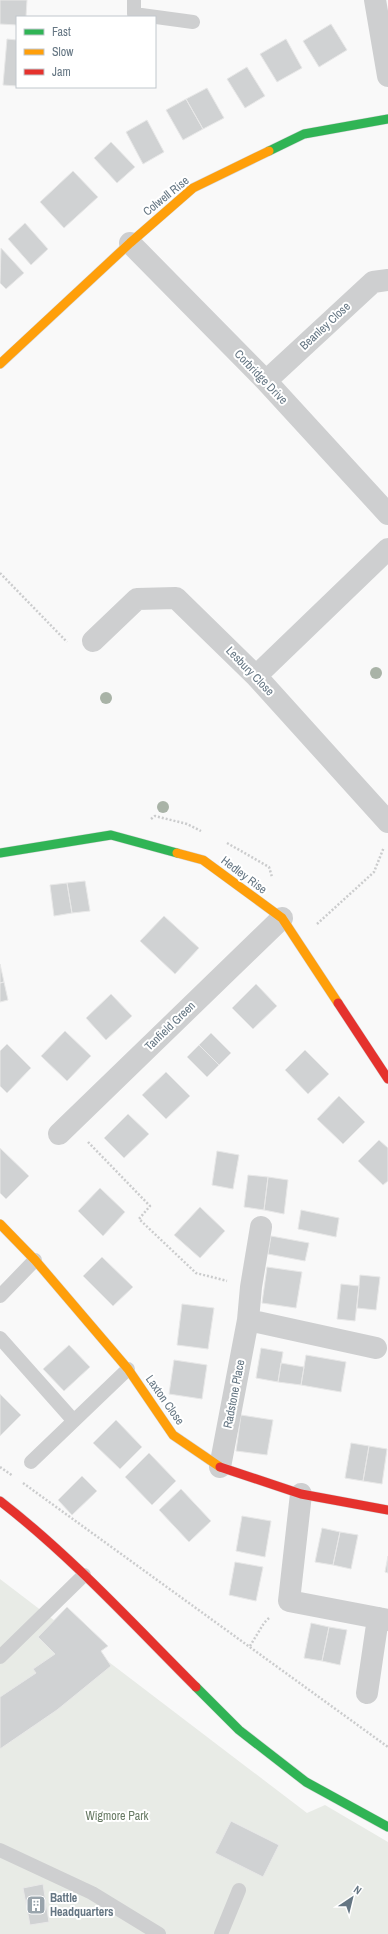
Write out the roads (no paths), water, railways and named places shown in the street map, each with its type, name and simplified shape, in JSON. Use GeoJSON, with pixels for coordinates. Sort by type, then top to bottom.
{"type":"FeatureCollection","features":[{"type":"Feature","properties":{"kind":"street"},"geometry":{"type":"LineString","coordinates":[[375,0],[388,76]]}},
{"type":"Feature","properties":{"kind":"street","name":"Colwell Rise"},"geometry":{"type":"LineString","coordinates":[[0,364],[130,243],[193,188],[304,134],[388,119]]}},
{"type":"Feature","properties":{"kind":"street","name":"Corbridge Drive"},"geometry":{"type":"LineString","coordinates":[[130,243],[266,381],[388,514]]}},
{"type":"Feature","properties":{"kind":"street","name":"Beanley Close"},"geometry":{"type":"LineString","coordinates":[[266,381],[373,282],[388,280]]}},
{"type":"Feature","properties":{"kind":"street"},"geometry":{"type":"LineString","coordinates":[[256,676],[388,549]]}},
{"type":"Feature","properties":{"kind":"street","name":"Lesbury Close"},"geometry":{"type":"LineString","coordinates":[[94,641],[137,599],[176,598],[256,676],[388,822]]}},
{"type":"Feature","properties":{"kind":"street","name":"Hedley Rise"},"geometry":{"type":"LineString","coordinates":[[0,853],[111,836],[203,860],[282,918],[388,1079]]}},
{"type":"Feature","properties":{"kind":"street","name":"Tanfield Green"},"geometry":{"type":"LineString","coordinates":[[65,1129],[282,918]]}},
{"type":"Feature","properties":{"kind":"street","name":"Laxton Close"},"geometry":{"type":"LineString","coordinates":[[0,1224],[35,1260],[128,1369],[174,1435],[220,1467],[301,1494],[388,1510]]}},
{"type":"Feature","properties":{"kind":"street","name":"Radstone Place"},"geometry":{"type":"LineString","coordinates":[[220,1467],[248,1320],[251,1287],[261,1227]]}},
{"type":"Feature","properties":{"kind":"street"},"geometry":{"type":"LineString","coordinates":[[248,1320],[376,1348]]}},
{"type":"Feature","properties":{"kind":"street"},"geometry":{"type":"LineString","coordinates":[[301,1494],[289,1601],[383,1619],[367,1693]]}},
{"type":"Feature","properties":{"kind":"street"},"geometry":{"type":"LineString","coordinates":[[0,1501],[27,1522],[84,1575],[239,1730],[306,1782],[388,1827]]}},
{"type":"Feature","properties":{"kind":"lane"},"geometry":{"type":"LineString","coordinates":[[134,0],[134,14],[149,16]]}},
{"type":"Feature","properties":{"kind":"lane"},"geometry":{"type":"LineString","coordinates":[[156,17],[193,22]]}},
{"type":"Feature","properties":{"kind":"lane"},"geometry":{"type":"LineString","coordinates":[[0,1296],[35,1260]]}},
{"type":"Feature","properties":{"kind":"lane"},"geometry":{"type":"LineString","coordinates":[[0,1338],[73,1420]]}},
{"type":"Feature","properties":{"kind":"lane"},"geometry":{"type":"LineString","coordinates":[[31,1462],[73,1420],[128,1369]]}},
{"type":"Feature","properties":{"kind":"lane"},"geometry":{"type":"LineString","coordinates":[[0,1658],[84,1575]]}},
{"type":"Feature","properties":{"kind":"lane"},"geometry":{"type":"LineString","coordinates":[[0,1850],[92,1893],[160,1934]]}},
{"type":"Feature","properties":{"kind":"lane"},"geometry":{"type":"LineString","coordinates":[[220,1934],[239,1890]]}},
{"type":"Feature","properties":{"kind":"place","name":"Battle Headquarters"},"geometry":{"type":"Point","coordinates":[36,1905]}},
{"type":"Feature","properties":{"kind":"park label","name":"Wigmore Park"},"geometry":{"type":"Point","coordinates":[117,1816]}}]}
